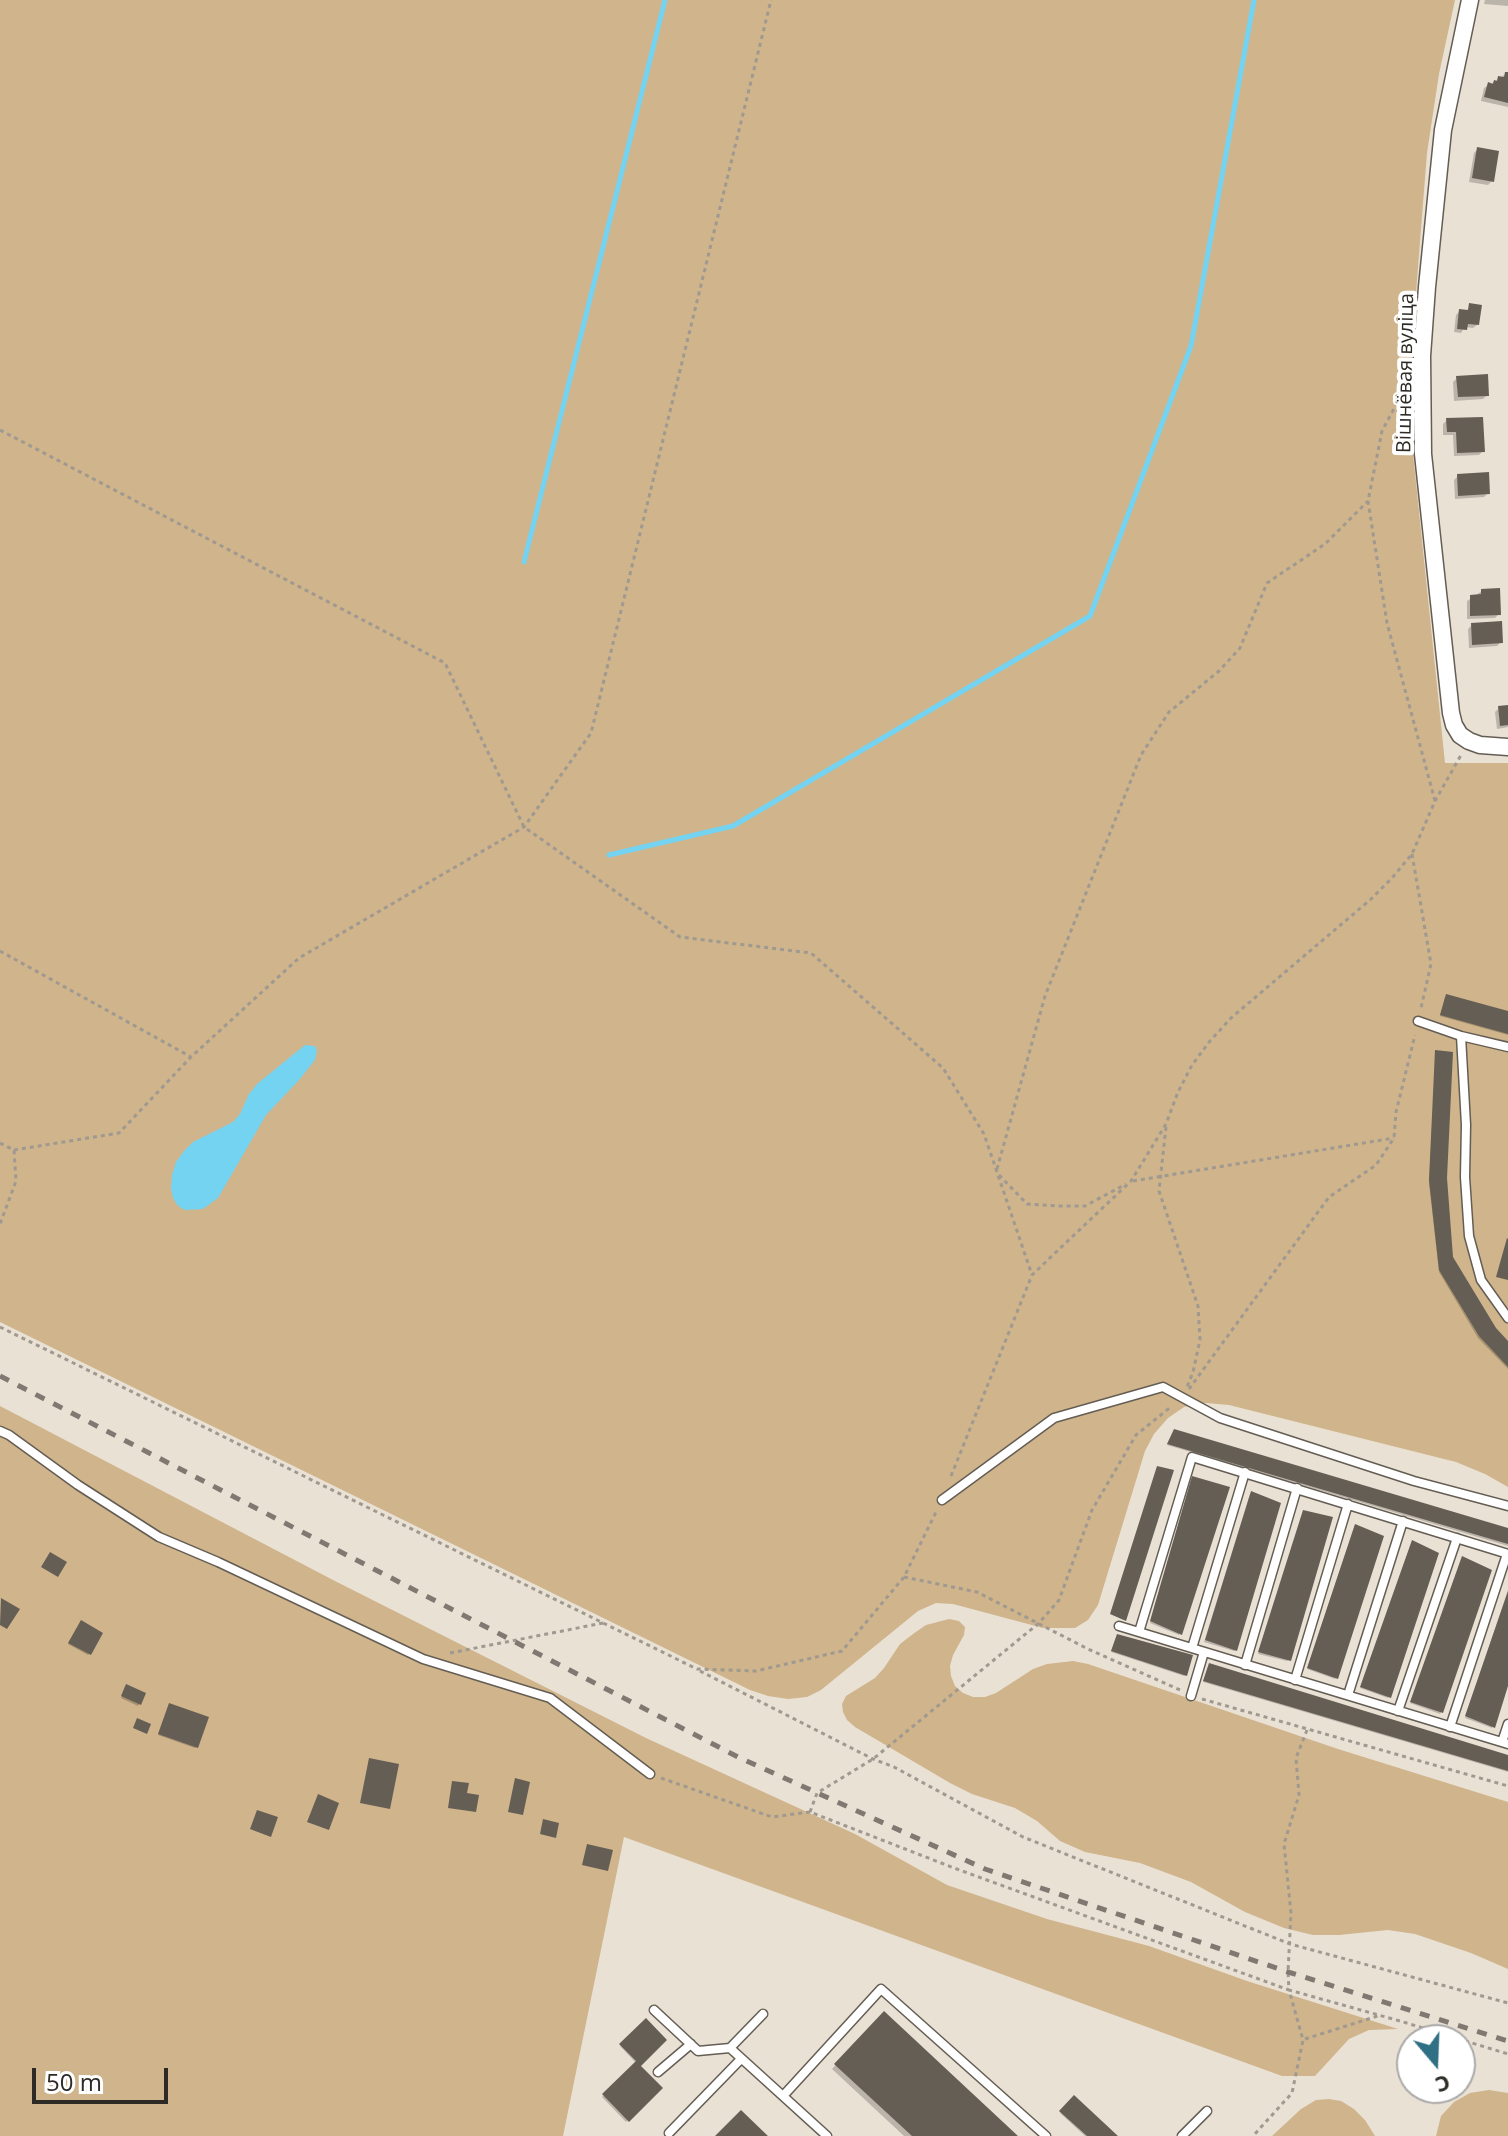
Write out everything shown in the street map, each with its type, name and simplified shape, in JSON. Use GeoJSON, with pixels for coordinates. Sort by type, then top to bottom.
{"type":"FeatureCollection","features":[{"type":"Feature","properties":{"kind":"street","name":"Вішнёвая вуліца"},"geometry":{"type":"LineString","coordinates":[[1469,741],[1460,735],[1451,713],[1425,490],[1422,388],[1427,287],[1443,130],[1470,0]]}},
{"type":"Feature","properties":{"kind":"street"},"geometry":{"type":"LineString","coordinates":[[1469,741],[1508,747]]}},
{"type":"Feature","properties":{"kind":"lane"},"geometry":{"type":"LineString","coordinates":[[1418,1021],[1461,1036],[1508,1047]]}},
{"type":"Feature","properties":{"kind":"lane"},"geometry":{"type":"LineString","coordinates":[[1461,1036],[1469,1236],[1481,1280],[1508,1318]]}},
{"type":"Feature","properties":{"kind":"lane"},"geometry":{"type":"LineString","coordinates":[[942,1500],[1054,1418],[1163,1387],[1220,1418],[1414,1481],[1508,1506]]}},
{"type":"Feature","properties":{"kind":"lane"},"geometry":{"type":"LineString","coordinates":[[0,1431],[159,1537],[423,1659],[550,1698],[650,1774]]}},
{"type":"Feature","properties":{"kind":"lane"},"geometry":{"type":"LineString","coordinates":[[1139,1632],[1192,1457],[1245,1472],[1508,1554],[1450,1727]]}},
{"type":"Feature","properties":{"kind":"lane"},"geometry":{"type":"LineString","coordinates":[[1192,1648],[1245,1472]]}},
{"type":"Feature","properties":{"kind":"lane"},"geometry":{"type":"LineString","coordinates":[[1245,1665],[1297,1488]]}},
{"type":"Feature","properties":{"kind":"lane"},"geometry":{"type":"LineString","coordinates":[[1295,1680],[1348,1504]]}},
{"type":"Feature","properties":{"kind":"lane"},"geometry":{"type":"LineString","coordinates":[[1348,1695],[1403,1521]]}},
{"type":"Feature","properties":{"kind":"lane"},"geometry":{"type":"LineString","coordinates":[[1398,1711],[1457,1538]]}},
{"type":"Feature","properties":{"kind":"lane"},"geometry":{"type":"LineString","coordinates":[[1119,1626],[1505,1743],[1508,1724]]}},
{"type":"Feature","properties":{"kind":"lane"},"geometry":{"type":"LineString","coordinates":[[1191,1696],[1204,1652]]}},
{"type":"Feature","properties":{"kind":"lane"},"geometry":{"type":"LineString","coordinates":[[783,2096],[881,1989],[1046,2136]]}},
{"type":"Feature","properties":{"kind":"lane"},"geometry":{"type":"LineString","coordinates":[[654,2010],[698,2051],[730,2048],[763,2014]]}},
{"type":"Feature","properties":{"kind":"lane"},"geometry":{"type":"LineString","coordinates":[[658,2072],[691,2044]]}},
{"type":"Feature","properties":{"kind":"lane"},"geometry":{"type":"LineString","coordinates":[[730,2048],[821,2134]]}},
{"type":"Feature","properties":{"kind":"lane"},"geometry":{"type":"LineString","coordinates":[[669,2133],[741,2059]]}},
{"type":"Feature","properties":{"kind":"lane"},"geometry":{"type":"LineString","coordinates":[[1182,2136],[1207,2111]]}},
{"type":"Feature","properties":{"kind":"path"},"geometry":{"type":"LineString","coordinates":[[0,1143],[14,1150],[119,1133],[191,1057],[299,958],[524,827],[591,733],[771,0]]}},
{"type":"Feature","properties":{"kind":"path"},"geometry":{"type":"LineString","coordinates":[[1409,381],[1382,431],[1368,501],[1387,623],[1435,801]]}},
{"type":"Feature","properties":{"kind":"path"},"geometry":{"type":"LineString","coordinates":[[0,430],[445,663],[524,827],[680,937],[811,953],[943,1068],[984,1134],[1032,1275]]}},
{"type":"Feature","properties":{"kind":"path"},"geometry":{"type":"LineString","coordinates":[[996,1172],[1045,996],[1141,755],[1169,712],[1219,671],[1240,648],[1267,583],[1325,544],[1368,501]]}},
{"type":"Feature","properties":{"kind":"path"},"geometry":{"type":"LineString","coordinates":[[697,1669],[756,1671],[842,1651],[904,1577],[942,1500],[1032,1275],[1131,1181],[1166,1124],[1192,1065],[1210,1041],[1231,1018],[1370,900],[1412,854],[1435,801],[1469,741]]}},
{"type":"Feature","properties":{"kind":"path"},"geometry":{"type":"LineString","coordinates":[[810,1812],[817,1793],[873,1759],[1049,1612],[1059,1600],[1092,1510],[1136,1435],[1182,1398],[1329,1197],[1376,1165],[1394,1138],[1396,1112],[1431,964],[1412,854]]}},
{"type":"Feature","properties":{"kind":"path"},"geometry":{"type":"LineString","coordinates":[[0,951],[191,1057]]}},
{"type":"Feature","properties":{"kind":"path"},"geometry":{"type":"LineString","coordinates":[[1166,1124],[1159,1191],[1198,1306],[1200,1340],[1193,1372],[1182,1398]]}},
{"type":"Feature","properties":{"kind":"path"},"geometry":{"type":"LineString","coordinates":[[996,1172],[1027,1204],[1085,1206],[1131,1181],[1394,1138]]}},
{"type":"Feature","properties":{"kind":"path"},"geometry":{"type":"LineString","coordinates":[[0,1224],[16,1181],[14,1150]]}},
{"type":"Feature","properties":{"kind":"path"},"geometry":{"type":"LineString","coordinates":[[0,1327],[894,1767],[1023,1837],[1290,1944],[1508,2003]]}},
{"type":"Feature","properties":{"kind":"path"},"geometry":{"type":"LineString","coordinates":[[423,1659],[603,1623]]}},
{"type":"Feature","properties":{"kind":"path"},"geometry":{"type":"LineString","coordinates":[[1253,2136],[1292,2093],[1303,2040],[1289,1990],[1291,1913],[1284,1844],[1299,1795],[1296,1758],[1307,1730]]}},
{"type":"Feature","properties":{"kind":"path"},"geometry":{"type":"LineString","coordinates":[[650,1774],[772,1817],[810,1812],[1289,1990],[1508,2054]]}},
{"type":"Feature","properties":{"kind":"path"},"geometry":{"type":"LineString","coordinates":[[1303,2040],[1381,2015]]}},
{"type":"Feature","properties":{"kind":"shaded area"},"geometry":{"type":"Polygon","coordinates":[[[0,0],[1455,0],[1439,74],[1427,153],[1410,384],[1412,444],[1445,763],[1508,763],[1508,1487],[1456,1462],[1229,1405],[1206,1403],[1184,1407],[1168,1418],[1145,1451],[1098,1605],[1088,1620],[1075,1628],[1043,1628],[953,1604],[936,1603],[918,1611],[821,1690],[807,1697],[788,1699],[750,1690],[0,1322],[0,0]]]}},
{"type":"Feature","properties":{"kind":"shaded area"},"geometry":{"type":"Polygon","coordinates":[[[0,1406],[333,1580],[646,1738],[855,1834],[947,1885],[1047,1919],[1149,1946],[1396,2028],[1369,2030],[1349,2039],[1315,2076],[1282,2076],[624,1837],[563,2136],[0,2136],[0,1406]]]}},
{"type":"Feature","properties":{"kind":"shaded area"},"geometry":{"type":"Polygon","coordinates":[[[949,1619],[959,1621],[965,1627],[953,1655],[951,1676],[955,1686],[973,1697],[996,1693],[1033,1669],[1073,1661],[1508,1802],[1508,1969],[1415,1934],[1388,1930],[1313,1935],[1284,1928],[1245,1912],[1191,1882],[1140,1863],[1085,1852],[1060,1841],[1037,1821],[1015,1808],[950,1783],[847,1720],[842,1704],[846,1696],[875,1678],[900,1644],[913,1634],[926,1625],[949,1619]]]}},
{"type":"Feature","properties":{"kind":"shaded area"},"geometry":{"type":"Polygon","coordinates":[[[1489,2090],[1508,2093],[1508,2136],[1436,2136],[1441,2116],[1452,2104],[1476,2104],[1476,2092],[1489,2090]]]}},
{"type":"Feature","properties":{"kind":"shaded area"},"geometry":{"type":"Polygon","coordinates":[[[1316,2100],[1341,2101],[1354,2109],[1375,2136],[1272,2136],[1301,2109],[1316,2100]]]}},
{"type":"Feature","properties":{"kind":"water"},"geometry":{"type":"Polygon","coordinates":[[[305,1045],[315,1046],[315,1060],[266,1115],[218,1198],[203,1209],[185,1210],[178,1206],[171,1188],[172,1175],[184,1151],[193,1142],[233,1122],[257,1084],[305,1045]]]}},
{"type":"Feature","properties":{"kind":"building"},"geometry":{"type":"Polygon","coordinates":[[[1508,72],[1508,103],[1484,97],[1488,82],[1493,84],[1498,76],[1504,77],[1508,72]]]}},
{"type":"Feature","properties":{"kind":"building"},"geometry":{"type":"Polygon","coordinates":[[[1477,147],[1499,151],[1494,182],[1472,178],[1477,147]]]}},
{"type":"Feature","properties":{"kind":"building"},"geometry":{"type":"Polygon","coordinates":[[[1469,303],[1482,305],[1479,325],[1468,324],[1467,330],[1457,329],[1459,309],[1468,310],[1469,303]]]}},
{"type":"Feature","properties":{"kind":"building"},"geometry":{"type":"Polygon","coordinates":[[[1488,374],[1489,396],[1458,397],[1456,376],[1488,374]]]}},
{"type":"Feature","properties":{"kind":"building"},"geometry":{"type":"Polygon","coordinates":[[[1483,417],[1485,452],[1457,453],[1456,432],[1447,432],[1446,418],[1483,417]]]}},
{"type":"Feature","properties":{"kind":"building"},"geometry":{"type":"Polygon","coordinates":[[[1489,472],[1490,494],[1458,496],[1457,474],[1489,472]]]}},
{"type":"Feature","properties":{"kind":"building"},"geometry":{"type":"Polygon","coordinates":[[[1500,588],[1501,615],[1470,616],[1470,595],[1481,594],[1481,589],[1500,588]]]}},
{"type":"Feature","properties":{"kind":"building"},"geometry":{"type":"Polygon","coordinates":[[[1502,621],[1503,643],[1472,645],[1471,623],[1502,621]]]}},
{"type":"Feature","properties":{"kind":"building"},"geometry":{"type":"Polygon","coordinates":[[[1508,705],[1508,725],[1500,726],[1498,706],[1508,705]]]}},
{"type":"Feature","properties":{"kind":"building"},"geometry":{"type":"Polygon","coordinates":[[[1446,994],[1508,1011],[1508,1034],[1440,1015],[1446,994]]]}},
{"type":"Feature","properties":{"kind":"building"},"geometry":{"type":"Polygon","coordinates":[[[1435,1050],[1453,1052],[1447,1178],[1453,1257],[1496,1328],[1508,1341],[1508,1367],[1479,1336],[1439,1270],[1429,1180],[1435,1050]]]}},
{"type":"Feature","properties":{"kind":"building"},"geometry":{"type":"Polygon","coordinates":[[[1508,1239],[1508,1280],[1496,1277],[1508,1239]]]}},
{"type":"Feature","properties":{"kind":"building"},"geometry":{"type":"Polygon","coordinates":[[[1174,1429],[1508,1528],[1508,1544],[1167,1444],[1174,1429]]]}},
{"type":"Feature","properties":{"kind":"building"},"geometry":{"type":"Polygon","coordinates":[[[1157,1466],[1174,1470],[1126,1621],[1110,1614],[1157,1466]]]}},
{"type":"Feature","properties":{"kind":"building"},"geometry":{"type":"Polygon","coordinates":[[[1192,1476],[1230,1487],[1182,1635],[1150,1621],[1192,1476]]]}},
{"type":"Feature","properties":{"kind":"building"},"geometry":{"type":"Polygon","coordinates":[[[1251,1491],[1281,1503],[1237,1651],[1205,1640],[1251,1491]]]}},
{"type":"Feature","properties":{"kind":"building"},"geometry":{"type":"Polygon","coordinates":[[[1303,1510],[1333,1517],[1291,1661],[1258,1652],[1303,1510]]]}},
{"type":"Feature","properties":{"kind":"building"},"geometry":{"type":"Polygon","coordinates":[[[1355,1524],[1384,1536],[1338,1679],[1307,1668],[1355,1524]]]}},
{"type":"Feature","properties":{"kind":"building"},"geometry":{"type":"Polygon","coordinates":[[[1412,1540],[1439,1553],[1391,1698],[1360,1687],[1412,1540]]]}},
{"type":"Feature","properties":{"kind":"building"},"geometry":{"type":"Polygon","coordinates":[[[50,1552],[67,1562],[58,1577],[41,1567],[50,1552]]]}},
{"type":"Feature","properties":{"kind":"building"},"geometry":{"type":"Polygon","coordinates":[[[1462,1556],[1492,1570],[1443,1713],[1410,1702],[1462,1556]]]}},
{"type":"Feature","properties":{"kind":"building"},"geometry":{"type":"Polygon","coordinates":[[[1508,1591],[1508,1686],[1495,1728],[1465,1716],[1508,1591]]]}},
{"type":"Feature","properties":{"kind":"building"},"geometry":{"type":"Polygon","coordinates":[[[1,1598],[20,1609],[7,1629],[0,1625],[1,1598]]]}},
{"type":"Feature","properties":{"kind":"building"},"geometry":{"type":"Polygon","coordinates":[[[81,1620],[103,1633],[91,1655],[68,1643],[81,1620]]]}},
{"type":"Feature","properties":{"kind":"building"},"geometry":{"type":"Polygon","coordinates":[[[1117,1634],[1193,1655],[1187,1676],[1111,1651],[1117,1634]]]}},
{"type":"Feature","properties":{"kind":"building"},"geometry":{"type":"Polygon","coordinates":[[[1209,1663],[1508,1755],[1508,1771],[1203,1681],[1209,1663]]]}},
{"type":"Feature","properties":{"kind":"building"},"geometry":{"type":"Polygon","coordinates":[[[126,1684],[146,1693],[141,1705],[121,1696],[126,1684]]]}},
{"type":"Feature","properties":{"kind":"building"},"geometry":{"type":"Polygon","coordinates":[[[169,1703],[209,1717],[198,1748],[158,1734],[169,1703]]]}},
{"type":"Feature","properties":{"kind":"building"},"geometry":{"type":"Polygon","coordinates":[[[137,1718],[151,1724],[147,1734],[133,1728],[137,1718]]]}},
{"type":"Feature","properties":{"kind":"building"},"geometry":{"type":"Polygon","coordinates":[[[369,1758],[399,1764],[390,1809],[360,1803],[369,1758]]]}},
{"type":"Feature","properties":{"kind":"building"},"geometry":{"type":"Polygon","coordinates":[[[515,1778],[530,1782],[523,1815],[508,1812],[515,1778]]]}},
{"type":"Feature","properties":{"kind":"building"},"geometry":{"type":"Polygon","coordinates":[[[452,1781],[469,1783],[467,1793],[479,1795],[476,1812],[448,1808],[452,1781]]]}},
{"type":"Feature","properties":{"kind":"building"},"geometry":{"type":"Polygon","coordinates":[[[318,1794],[339,1803],[329,1830],[307,1822],[318,1794]]]}},
{"type":"Feature","properties":{"kind":"building"},"geometry":{"type":"Polygon","coordinates":[[[257,1810],[278,1817],[271,1837],[250,1829],[257,1810]]]}},
{"type":"Feature","properties":{"kind":"building"},"geometry":{"type":"Polygon","coordinates":[[[543,1819],[559,1823],[556,1838],[540,1834],[543,1819]]]}},
{"type":"Feature","properties":{"kind":"building"},"geometry":{"type":"Polygon","coordinates":[[[587,1844],[613,1850],[608,1871],[582,1865],[587,1844]]]}},
{"type":"Feature","properties":{"kind":"building"},"geometry":{"type":"Polygon","coordinates":[[[884,2011],[1018,2136],[912,2136],[834,2064],[884,2011]]]}},
{"type":"Feature","properties":{"kind":"building"},"geometry":{"type":"Polygon","coordinates":[[[646,2018],[667,2040],[641,2066],[663,2088],[629,2122],[602,2094],[636,2061],[619,2044],[646,2018]]]}},
{"type":"Feature","properties":{"kind":"building"},"geometry":{"type":"Polygon","coordinates":[[[1074,2095],[1118,2136],[1087,2136],[1059,2111],[1074,2095]]]}},
{"type":"Feature","properties":{"kind":"building"},"geometry":{"type":"Polygon","coordinates":[[[741,2110],[768,2136],[715,2136],[741,2110]]]}},
{"type":"Feature","properties":{"kind":"waterway"},"geometry":{"type":"LineString","coordinates":[[524,562],[665,0]]}},
{"type":"Feature","properties":{"kind":"waterway"},"geometry":{"type":"LineString","coordinates":[[609,855],[733,826],[1090,616],[1191,346],[1254,0]]}},
{"type":"Feature","properties":{"kind":"railway"},"geometry":{"type":"LineString","coordinates":[[0,1376],[738,1757],[985,1869],[1288,1972],[1508,2041]]}}]}
